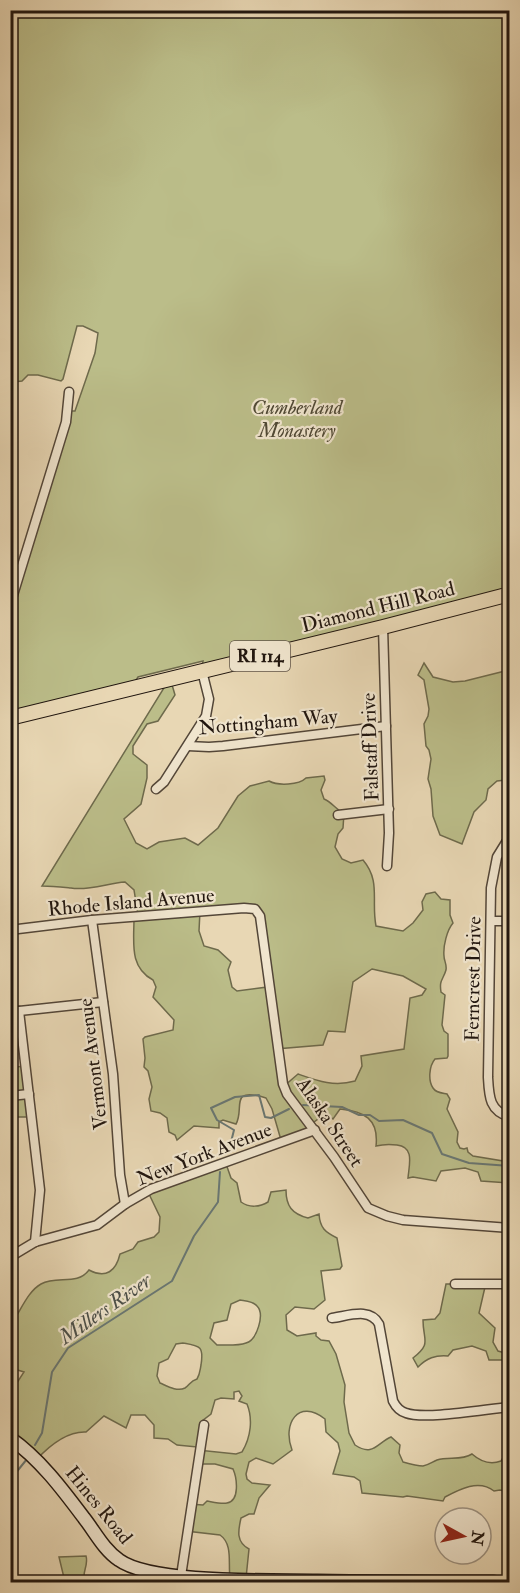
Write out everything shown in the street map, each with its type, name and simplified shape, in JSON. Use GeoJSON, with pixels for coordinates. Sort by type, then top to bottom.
{"type":"FeatureCollection","features":[{"type":"Feature","properties":{"kind":"main road","name":"Diamond Hill Road"},"geometry":{"type":"LineString","coordinates":[[10,718],[510,594]]}},
{"type":"Feature","properties":{"kind":"street"},"geometry":{"type":"LineString","coordinates":[[10,605],[66,422],[69,392]]}},
{"type":"Feature","properties":{"kind":"street","name":"Falstaff Drive"},"geometry":{"type":"LineString","coordinates":[[383,627],[388,808],[387,866]]}},
{"type":"Feature","properties":{"kind":"street"},"geometry":{"type":"LineString","coordinates":[[156,789],[164,782],[206,716],[209,699],[202,670]]}},
{"type":"Feature","properties":{"kind":"street","name":"Nottingham Way"},"geometry":{"type":"LineString","coordinates":[[188,746],[223,746],[386,726]]}},
{"type":"Feature","properties":{"kind":"street"},"geometry":{"type":"LineString","coordinates":[[338,815],[388,808]]}},
{"type":"Feature","properties":{"kind":"street","name":"Ferncrest Drive"},"geometry":{"type":"LineString","coordinates":[[510,836],[501,848],[494,867],[489,1092],[496,1111],[510,1117]]}},
{"type":"Feature","properties":{"kind":"street","name":"Rhode Island Avenue"},"geometry":{"type":"LineString","coordinates":[[10,930],[92,920],[255,909]]}},
{"type":"Feature","properties":{"kind":"street","name":"Alaska Street"},"geometry":{"type":"LineString","coordinates":[[255,909],[260,916],[282,1084],[368,1208],[403,1220],[510,1228]]}},
{"type":"Feature","properties":{"kind":"street","name":"Vermont Avenue"},"geometry":{"type":"LineString","coordinates":[[92,920],[113,1074],[120,1174],[125,1204]]}},
{"type":"Feature","properties":{"kind":"street"},"geometry":{"type":"LineString","coordinates":[[491,921],[510,921]]}},
{"type":"Feature","properties":{"kind":"street"},"geometry":{"type":"LineString","coordinates":[[35,1242],[40,1190],[29,1094],[15,1011],[103,1002]]}},
{"type":"Feature","properties":{"kind":"street"},"geometry":{"type":"LineString","coordinates":[[10,1096],[29,1094]]}},
{"type":"Feature","properties":{"kind":"street","name":"New York Avenue"},"geometry":{"type":"LineString","coordinates":[[10,1257],[35,1242],[97,1225],[125,1204],[166,1183],[315,1130]]}},
{"type":"Feature","properties":{"kind":"street"},"geometry":{"type":"LineString","coordinates":[[455,1284],[510,1284]]}},
{"type":"Feature","properties":{"kind":"street"},"geometry":{"type":"LineString","coordinates":[[332,1318],[367,1314],[376,1318],[393,1401],[397,1409],[402,1412],[425,1415],[510,1407]]}},
{"type":"Feature","properties":{"kind":"street"},"geometry":{"type":"LineString","coordinates":[[181,1576],[204,1425]]}},
{"type":"Feature","properties":{"kind":"street","name":"Hines Road"},"geometry":{"type":"LineString","coordinates":[[10,1438],[29,1454],[55,1482],[117,1559],[140,1569],[214,1581],[494,1582]]}},
{"type":"Feature","properties":{"kind":"green space","name":"Cumberland Monastery"},"geometry":{"type":"Polygon","coordinates":[[[11,11],[509,11],[509,591],[202,668],[203,661],[138,677],[133,685],[11,717],[11,594],[65,411],[75,411],[95,353],[98,333],[83,326],[77,326],[61,381],[28,375],[22,381],[13,382],[11,385],[11,11]]]}},
{"type":"Feature","properties":{"kind":"green space"},"geometry":{"type":"Polygon","coordinates":[[[424,663],[433,677],[453,682],[509,670],[509,783],[506,780],[497,781],[488,789],[486,800],[474,812],[462,844],[440,835],[433,816],[428,779],[431,759],[426,746],[424,724],[429,709],[424,680],[418,675],[424,663]]]}},
{"type":"Feature","properties":{"kind":"green space"},"geometry":{"type":"Polygon","coordinates":[[[170,678],[175,695],[158,721],[147,724],[133,746],[133,754],[147,765],[147,778],[141,804],[124,819],[136,843],[147,849],[159,842],[185,838],[198,845],[218,828],[238,796],[250,786],[269,781],[288,784],[306,778],[324,776],[325,780],[321,790],[324,799],[344,813],[343,828],[338,834],[335,847],[342,859],[351,863],[363,860],[369,868],[374,884],[376,926],[403,931],[423,910],[422,902],[426,894],[435,892],[441,899],[450,900],[450,915],[453,923],[445,943],[446,970],[441,985],[441,992],[445,995],[442,1025],[448,1034],[448,1056],[435,1059],[430,1069],[430,1082],[434,1090],[447,1094],[450,1099],[447,1109],[458,1132],[457,1142],[460,1148],[467,1148],[473,1156],[509,1162],[509,1183],[481,1181],[478,1172],[465,1168],[441,1171],[436,1181],[408,1178],[410,1157],[406,1149],[403,1146],[394,1145],[376,1146],[375,1129],[372,1123],[363,1114],[349,1110],[340,1109],[333,1119],[325,1114],[310,1125],[312,1130],[281,1140],[272,1109],[266,1098],[254,1095],[242,1097],[236,1124],[223,1120],[219,1122],[219,1128],[194,1126],[177,1140],[175,1135],[169,1132],[167,1118],[151,1111],[149,1099],[152,1087],[148,1071],[144,1067],[143,1039],[173,1030],[174,1020],[153,997],[156,987],[153,980],[145,975],[136,961],[134,918],[138,915],[134,890],[125,882],[78,889],[42,886],[170,678]],[[200,911],[199,931],[204,946],[218,950],[231,962],[228,970],[232,987],[237,991],[267,987],[256,911],[200,911]],[[372,969],[353,982],[345,1032],[328,1031],[323,1045],[276,1049],[284,1086],[298,1074],[333,1083],[355,1081],[362,1066],[361,1056],[404,1049],[410,998],[422,995],[426,989],[403,976],[372,969]]]}},
{"type":"Feature","properties":{"kind":"green space"},"geometry":{"type":"Polygon","coordinates":[[[11,1012],[16,1012],[20,1035],[11,1042],[11,1012]]]}},
{"type":"Feature","properties":{"kind":"green space"},"geometry":{"type":"Polygon","coordinates":[[[23,1066],[29,1117],[11,1117],[11,1068],[23,1066]]]}},
{"type":"Feature","properties":{"kind":"green space"},"geometry":{"type":"Polygon","coordinates":[[[225,1161],[231,1178],[237,1183],[241,1202],[244,1204],[262,1205],[268,1202],[271,1192],[286,1190],[287,1201],[294,1212],[308,1218],[319,1214],[324,1229],[337,1238],[342,1266],[340,1269],[321,1271],[325,1300],[314,1309],[295,1307],[286,1315],[287,1330],[297,1336],[316,1333],[321,1340],[329,1341],[336,1354],[345,1385],[344,1402],[349,1433],[355,1445],[366,1450],[371,1449],[391,1437],[400,1445],[399,1453],[403,1462],[421,1466],[441,1459],[472,1454],[486,1462],[493,1463],[501,1461],[509,1453],[509,1492],[494,1491],[482,1486],[469,1486],[445,1497],[443,1501],[362,1493],[360,1481],[354,1477],[333,1474],[340,1451],[338,1443],[326,1432],[325,1419],[307,1411],[300,1413],[291,1423],[289,1431],[292,1450],[273,1464],[256,1458],[249,1462],[247,1479],[252,1483],[270,1485],[259,1498],[254,1514],[241,1518],[240,1540],[249,1549],[246,1578],[230,1577],[229,1554],[224,1539],[220,1535],[186,1531],[189,1504],[203,1505],[207,1501],[227,1503],[236,1494],[236,1478],[233,1469],[215,1464],[197,1464],[198,1450],[236,1454],[242,1452],[250,1422],[247,1404],[239,1401],[242,1396],[239,1391],[234,1392],[234,1399],[215,1400],[211,1414],[202,1421],[197,1447],[177,1445],[168,1439],[154,1438],[154,1425],[145,1415],[131,1415],[126,1428],[104,1416],[86,1432],[72,1434],[58,1440],[36,1460],[11,1439],[11,1392],[24,1372],[11,1368],[10,1344],[15,1339],[11,1316],[17,1315],[30,1294],[41,1284],[47,1281],[79,1278],[89,1270],[100,1274],[109,1272],[116,1265],[120,1254],[133,1249],[138,1242],[154,1237],[159,1232],[160,1217],[148,1192],[225,1161]],[[240,1300],[231,1304],[227,1320],[214,1323],[210,1338],[217,1345],[246,1343],[256,1332],[260,1320],[257,1306],[254,1303],[240,1300]],[[183,1343],[176,1344],[168,1359],[159,1363],[157,1376],[160,1383],[175,1389],[185,1388],[197,1379],[201,1365],[200,1348],[183,1343]]]}},
{"type":"Feature","properties":{"kind":"green space"},"geometry":{"type":"Polygon","coordinates":[[[446,1284],[480,1284],[485,1287],[479,1313],[495,1328],[493,1342],[498,1351],[509,1354],[509,1360],[489,1360],[486,1351],[472,1346],[453,1350],[448,1356],[432,1358],[418,1367],[413,1358],[425,1345],[423,1320],[435,1319],[440,1313],[446,1284]]]}},
{"type":"Feature","properties":{"kind":"green space"},"geometry":{"type":"Polygon","coordinates":[[[86,1556],[85,1582],[65,1582],[59,1557],[86,1556]]]}},
{"type":"Feature","properties":{"kind":"waterway","name":"Millers River"},"geometry":{"type":"LineString","coordinates":[[219,1154],[231,1142],[234,1130],[217,1120],[211,1108],[235,1097],[259,1095],[265,1117],[271,1118],[289,1109]]}},
{"type":"Feature","properties":{"kind":"waterway","name":"Millers River"},"geometry":{"type":"LineString","coordinates":[[303,1105],[342,1107],[359,1115],[370,1115],[379,1121],[403,1120],[432,1133],[442,1154],[469,1163],[510,1166]]}},
{"type":"Feature","properties":{"kind":"waterway","name":"Millers River"},"geometry":{"type":"LineString","coordinates":[[35,1445],[42,1433],[52,1372],[68,1348],[172,1281],[194,1236],[218,1202],[220,1172]]}},
{"type":"Feature","properties":{"kind":"waterway","name":"Millers River"},"geometry":{"type":"LineString","coordinates":[[10,1480],[27,1459]]}}]}
